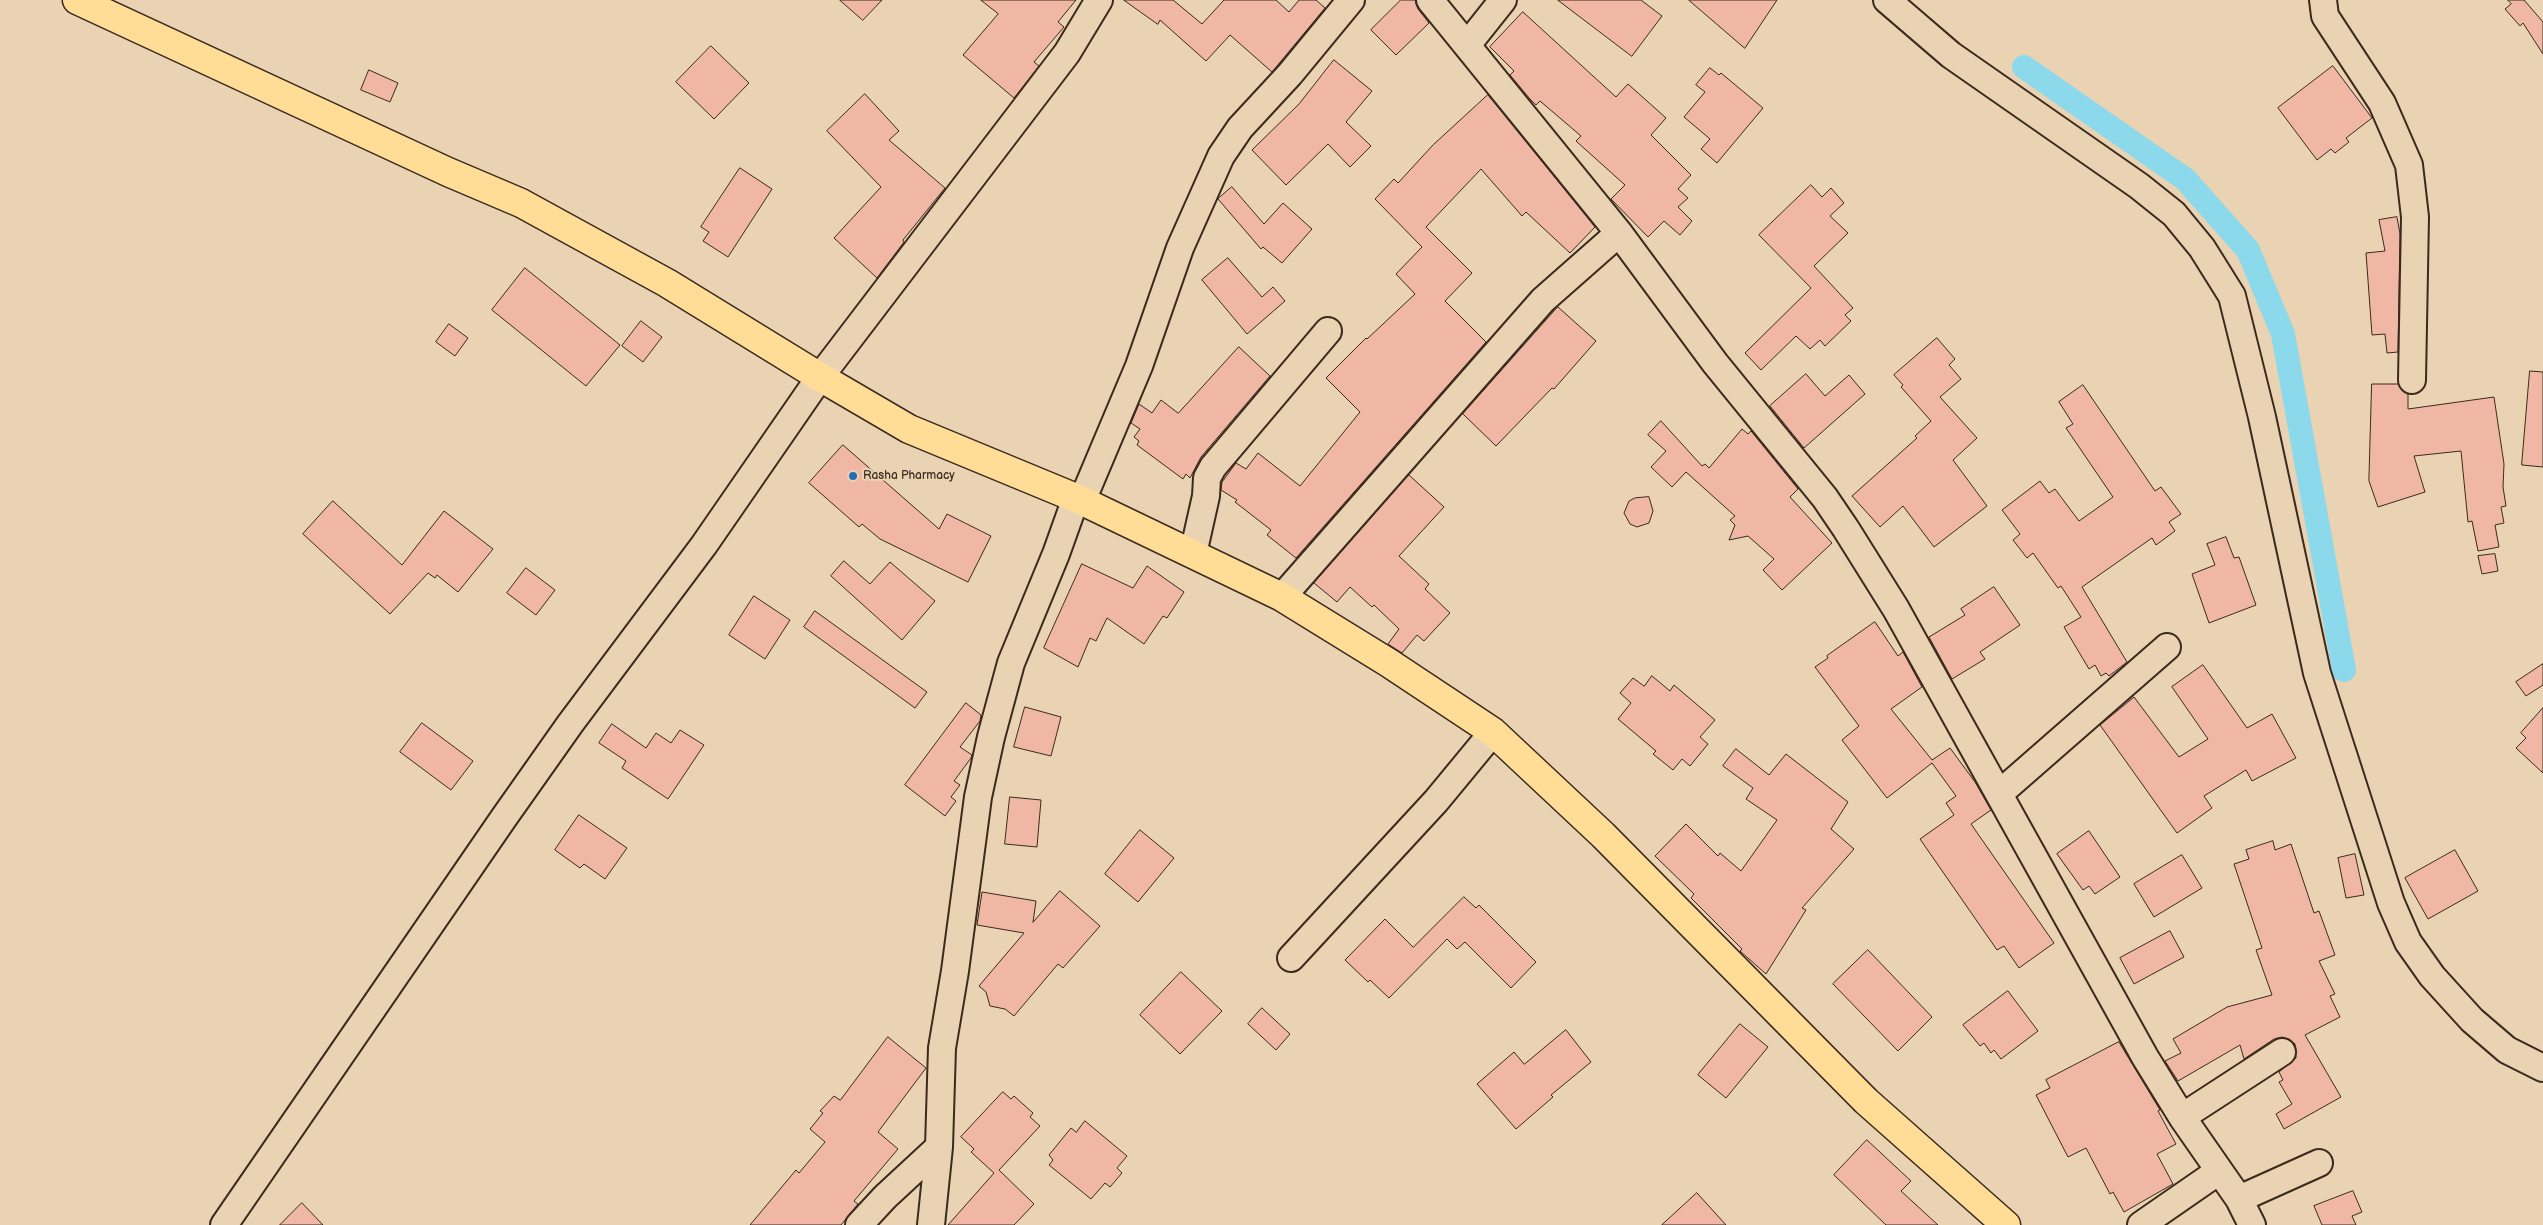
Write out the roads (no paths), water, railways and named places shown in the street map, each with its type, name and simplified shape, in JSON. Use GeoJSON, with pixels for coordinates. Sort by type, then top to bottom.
{"type":"FeatureCollection","features":[{"type":"Feature","properties":{"kind":"main road"},"geometry":{"type":"LineString","coordinates":[[76,0],[448,172],[521,203],[667,282],[820,377],[909,429],[1079,500],[1282,597],[1390,663],[1493,732],[1603,835],[1866,1101],[2006,1225]]}},
{"type":"Feature","properties":{"kind":"street"},"geometry":{"type":"LineString","coordinates":[[224,1225],[520,796],[709,538],[820,377],[1066,53],[1099,0]]}},
{"type":"Feature","properties":{"kind":"street"},"geometry":{"type":"LineString","coordinates":[[931,1225],[938,1147],[942,1048],[955,971],[978,797],[989,745],[1011,663],[1079,500],[1138,366],[1180,248],[1221,156],[1240,128],[1290,74],[1351,0]]}},
{"type":"Feature","properties":{"kind":"street"},"geometry":{"type":"LineString","coordinates":[[1430,0],[1468,44],[1619,234],[1714,363],[1830,506],[1896,608],[2140,1048],[2182,1117],[2239,1198],[2252,1225]]}},
{"type":"Feature","properties":{"kind":"street"},"geometry":{"type":"LineString","coordinates":[[1468,44],[1503,0]]}},
{"type":"Feature","properties":{"kind":"street"},"geometry":{"type":"LineString","coordinates":[[1887,0],[1951,54],[2139,186],[2174,214],[2202,248],[2232,296],[2262,417],[2317,673],[2391,903],[2408,942],[2432,976],[2472,1020],[2507,1050],[2543,1068]]}},
{"type":"Feature","properties":{"kind":"street"},"geometry":{"type":"LineString","coordinates":[[2323,0],[2325,16],[2382,104],[2409,166],[2415,217],[2412,380]]}},
{"type":"Feature","properties":{"kind":"street"},"geometry":{"type":"LineString","coordinates":[[1282,597],[1543,300],[1619,234]]}},
{"type":"Feature","properties":{"kind":"street"},"geometry":{"type":"LineString","coordinates":[[1193,554],[1206,496],[1207,478],[1213,466],[1328,331]]}},
{"type":"Feature","properties":{"kind":"street"},"geometry":{"type":"LineString","coordinates":[[2000,793],[2167,647]]}},
{"type":"Feature","properties":{"kind":"street"},"geometry":{"type":"LineString","coordinates":[[1291,958],[1436,801],[1493,732]]}},
{"type":"Feature","properties":{"kind":"street"},"geometry":{"type":"LineString","coordinates":[[2182,1117],[2282,1052]]}},
{"type":"Feature","properties":{"kind":"street"},"geometry":{"type":"LineString","coordinates":[[859,1225],[885,1197],[938,1147]]}},
{"type":"Feature","properties":{"kind":"street"},"geometry":{"type":"LineString","coordinates":[[2239,1198],[2319,1163]]}},
{"type":"Feature","properties":{"kind":"street"},"geometry":{"type":"LineString","coordinates":[[2140,1225],[2219,1171]]}},
{"type":"Feature","properties":{"kind":"waterway"},"geometry":{"type":"LineString","coordinates":[[2024,67],[2185,179],[2248,250],[2283,334],[2344,670]]}},
{"type":"Feature","properties":{"kind":"place","name":"Rasha Pharmacy"},"geometry":{"type":"Point","coordinates":[853,476]}}]}
